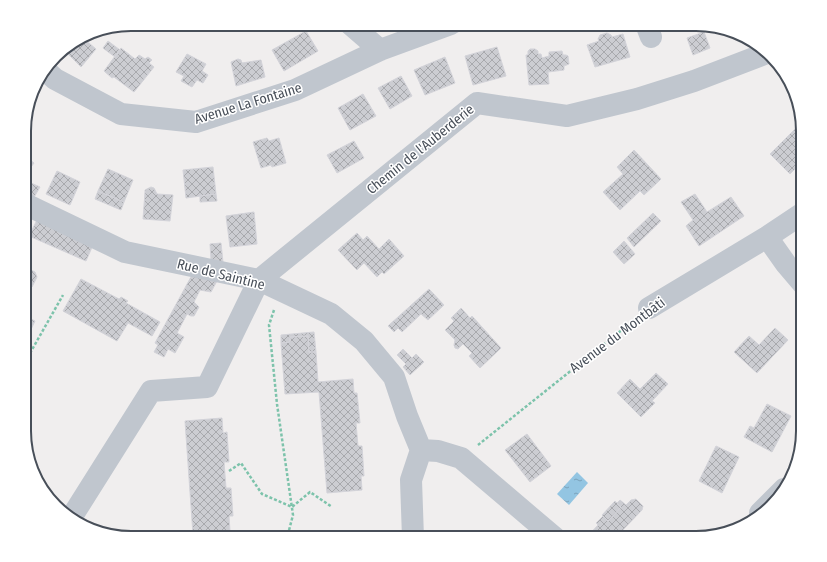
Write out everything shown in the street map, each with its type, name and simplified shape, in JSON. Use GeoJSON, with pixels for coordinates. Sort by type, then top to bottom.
{"type":"FeatureCollection","features":[{"type":"Feature","properties":{"kind":"street"},"geometry":{"type":"LineString","coordinates":[[358,31],[380,50]]}},
{"type":"Feature","properties":{"kind":"street","name":"Avenue La Fontaine"},"geometry":{"type":"LineString","coordinates":[[49,74],[55,79],[121,114],[196,122],[295,90],[380,50],[432,31]]}},
{"type":"Feature","properties":{"kind":"street","name":"Chemin de l'Auberderie"},"geometry":{"type":"LineString","coordinates":[[259,280],[477,103],[567,116],[694,81],[761,55]]}},
{"type":"Feature","properties":{"kind":"street","name":"Rue de Saintine"},"geometry":{"type":"LineString","coordinates":[[31,207],[125,252],[259,280],[331,314],[364,341],[394,378],[421,450]]}},
{"type":"Feature","properties":{"kind":"street","name":"Avenue du Montbâti"},"geometry":{"type":"LineString","coordinates":[[649,308],[767,237],[796,218]]}},
{"type":"Feature","properties":{"kind":"street"},"geometry":{"type":"LineString","coordinates":[[767,237],[796,276]]}},
{"type":"Feature","properties":{"kind":"street"},"geometry":{"type":"LineString","coordinates":[[74,513],[151,390],[207,387],[259,280]]}},
{"type":"Feature","properties":{"kind":"street"},"geometry":{"type":"LineString","coordinates":[[413,531],[412,480],[421,450],[438,451],[461,458],[547,531]]}},
{"type":"Feature","properties":{"kind":"path"},"geometry":{"type":"LineString","coordinates":[[281,290],[269,326],[276,404],[293,515],[289,531]]}},
{"type":"Feature","properties":{"kind":"path"},"geometry":{"type":"LineString","coordinates":[[31,351],[62,296]]}},
{"type":"Feature","properties":{"kind":"path","name":"Avenue du Montbâti"},"geometry":{"type":"LineString","coordinates":[[461,458],[649,308]]}},
{"type":"Feature","properties":{"kind":"path"},"geometry":{"type":"LineString","coordinates":[[229,471],[241,462],[262,494],[292,507]]}},
{"type":"Feature","properties":{"kind":"path"},"geometry":{"type":"LineString","coordinates":[[292,507],[310,492],[332,507]]}},
{"type":"Feature","properties":{"kind":"water"},"geometry":{"type":"Polygon","coordinates":[[[577,472],[588,483],[569,505],[557,494],[577,472]]]}},
{"type":"Feature","properties":{"kind":"building"},"geometry":{"type":"Polygon","coordinates":[[[306,31],[318,51],[284,71],[272,50],[306,31]]]}},
{"type":"Feature","properties":{"kind":"building"},"geometry":{"type":"Polygon","coordinates":[[[704,32],[710,48],[693,55],[687,38],[704,32]]]}},
{"type":"Feature","properties":{"kind":"building"},"geometry":{"type":"Polygon","coordinates":[[[607,33],[612,37],[623,34],[630,57],[595,67],[587,45],[599,41],[598,39],[600,35],[607,33]]]}},
{"type":"Feature","properties":{"kind":"building"},"geometry":{"type":"Polygon","coordinates":[[[87,41],[96,49],[81,67],[68,54],[87,41]]]}},
{"type":"Feature","properties":{"kind":"building"},"geometry":{"type":"Polygon","coordinates":[[[108,41],[120,50],[115,57],[103,48],[108,41]]]}},
{"type":"Feature","properties":{"kind":"building"},"geometry":{"type":"Polygon","coordinates":[[[497,47],[506,76],[473,85],[465,56],[497,47]]]}},
{"type":"Feature","properties":{"kind":"building"},"geometry":{"type":"Polygon","coordinates":[[[121,48],[135,59],[139,55],[145,59],[148,57],[152,60],[149,63],[154,67],[134,92],[104,71],[121,48]]]}},
{"type":"Feature","properties":{"kind":"building"},"geometry":{"type":"Polygon","coordinates":[[[530,49],[535,49],[538,51],[538,54],[541,54],[542,58],[549,56],[549,52],[562,51],[563,55],[568,56],[569,64],[564,66],[564,70],[548,72],[549,84],[529,85],[526,55],[528,55],[528,51],[530,49]]]}},
{"type":"Feature","properties":{"kind":"building"},"geometry":{"type":"Polygon","coordinates":[[[187,54],[206,64],[202,71],[208,75],[203,83],[197,80],[192,87],[181,81],[184,76],[176,72],[187,54]]]}},
{"type":"Feature","properties":{"kind":"building"},"geometry":{"type":"Polygon","coordinates":[[[445,57],[455,83],[425,95],[414,70],[445,57]]]}},
{"type":"Feature","properties":{"kind":"building"},"geometry":{"type":"Polygon","coordinates":[[[238,59],[241,60],[242,63],[261,60],[265,77],[236,86],[231,62],[238,59]]]}},
{"type":"Feature","properties":{"kind":"building"},"geometry":{"type":"Polygon","coordinates":[[[401,76],[412,96],[390,109],[378,88],[401,76]]]}},
{"type":"Feature","properties":{"kind":"building"},"geometry":{"type":"Polygon","coordinates":[[[363,94],[376,116],[350,130],[338,108],[363,94]]]}},
{"type":"Feature","properties":{"kind":"building"},"geometry":{"type":"Polygon","coordinates":[[[795,129],[796,168],[790,174],[770,154],[795,129]]]}},
{"type":"Feature","properties":{"kind":"building"},"geometry":{"type":"Polygon","coordinates":[[[267,138],[269,141],[279,138],[286,163],[261,168],[253,142],[267,138]]]}},
{"type":"Feature","properties":{"kind":"building"},"geometry":{"type":"Polygon","coordinates":[[[354,141],[364,158],[337,173],[327,155],[354,141]]]}},
{"type":"Feature","properties":{"kind":"building"},"geometry":{"type":"Polygon","coordinates":[[[634,150],[661,179],[644,195],[640,191],[620,210],[603,192],[623,174],[617,167],[634,150]]]}},
{"type":"Feature","properties":{"kind":"building"},"geometry":{"type":"Polygon","coordinates":[[[213,167],[216,194],[186,198],[183,170],[213,167]]]}},
{"type":"Feature","properties":{"kind":"building"},"geometry":{"type":"Polygon","coordinates":[[[108,169],[133,180],[124,202],[98,191],[108,169]]]}},
{"type":"Feature","properties":{"kind":"building"},"geometry":{"type":"Polygon","coordinates":[[[57,171],[80,182],[70,205],[46,194],[57,171]]]}},
{"type":"Feature","properties":{"kind":"building"},"geometry":{"type":"Polygon","coordinates":[[[31,183],[40,187],[33,199],[31,198],[31,183]]]}},
{"type":"Feature","properties":{"kind":"building"},"geometry":{"type":"Polygon","coordinates":[[[151,187],[154,188],[157,194],[173,195],[170,221],[143,219],[145,190],[151,187]]]}},
{"type":"Feature","properties":{"kind":"building"},"geometry":{"type":"Polygon","coordinates":[[[98,191],[124,202],[121,210],[95,199],[98,191]]]}},
{"type":"Feature","properties":{"kind":"building"},"geometry":{"type":"Polygon","coordinates":[[[216,194],[217,201],[200,202],[200,196],[216,194]]]}},
{"type":"Feature","properties":{"kind":"building"},"geometry":{"type":"Polygon","coordinates":[[[695,194],[707,212],[731,197],[744,216],[699,246],[686,226],[693,220],[681,202],[695,194]]]}},
{"type":"Feature","properties":{"kind":"building"},"geometry":{"type":"Polygon","coordinates":[[[254,212],[257,244],[230,247],[226,216],[254,212]]]}},
{"type":"Feature","properties":{"kind":"building"},"geometry":{"type":"Polygon","coordinates":[[[653,213],[661,221],[634,247],[627,238],[653,213]]]}},
{"type":"Feature","properties":{"kind":"building"},"geometry":{"type":"Polygon","coordinates":[[[37,220],[93,245],[86,261],[31,237],[31,232],[37,220]]]}},
{"type":"Feature","properties":{"kind":"building"},"geometry":{"type":"Polygon","coordinates":[[[357,233],[363,240],[367,236],[379,249],[389,239],[404,256],[384,274],[382,272],[377,277],[364,263],[357,270],[338,250],[357,233]]]}},
{"type":"Feature","properties":{"kind":"building"},"geometry":{"type":"Polygon","coordinates":[[[624,241],[635,254],[624,264],[613,252],[624,241]]]}},
{"type":"Feature","properties":{"kind":"building"},"geometry":{"type":"Polygon","coordinates":[[[221,243],[223,262],[211,260],[210,244],[221,243]]]}},
{"type":"Feature","properties":{"kind":"building"},"geometry":{"type":"Polygon","coordinates":[[[31,270],[35,272],[37,277],[32,287],[31,270]]]}},
{"type":"Feature","properties":{"kind":"building"},"geometry":{"type":"Polygon","coordinates":[[[192,275],[217,281],[211,292],[200,290],[194,302],[199,307],[194,316],[187,314],[177,333],[184,337],[175,353],[168,349],[164,357],[154,352],[158,345],[155,343],[192,275]]]}},
{"type":"Feature","properties":{"kind":"building"},"geometry":{"type":"Polygon","coordinates":[[[81,279],[119,299],[121,297],[128,301],[126,303],[160,322],[152,336],[128,323],[117,341],[63,311],[81,279]]]}},
{"type":"Feature","properties":{"kind":"building"},"geometry":{"type":"Polygon","coordinates":[[[429,289],[444,305],[428,320],[421,314],[402,332],[398,328],[394,332],[388,326],[429,289]]]}},
{"type":"Feature","properties":{"kind":"building"},"geometry":{"type":"Polygon","coordinates":[[[461,308],[470,318],[472,316],[501,348],[480,368],[469,356],[472,353],[463,344],[458,349],[455,348],[455,340],[445,330],[454,321],[451,318],[461,308]]]}},
{"type":"Feature","properties":{"kind":"building"},"geometry":{"type":"Polygon","coordinates":[[[31,319],[35,321],[31,329],[31,319]]]}},
{"type":"Feature","properties":{"kind":"building"},"geometry":{"type":"Polygon","coordinates":[[[775,328],[788,340],[757,373],[734,352],[749,336],[759,345],[775,328]]]}},
{"type":"Feature","properties":{"kind":"building"},"geometry":{"type":"Polygon","coordinates":[[[314,332],[316,352],[309,352],[308,336],[290,337],[290,342],[281,343],[281,335],[314,332]]]}},
{"type":"Feature","properties":{"kind":"building"},"geometry":{"type":"Polygon","coordinates":[[[308,336],[309,352],[316,352],[318,382],[353,379],[354,393],[357,393],[360,423],[356,423],[358,446],[362,446],[364,476],[361,476],[362,490],[327,493],[319,392],[285,394],[281,343],[290,342],[290,337],[308,336]]]}},
{"type":"Feature","properties":{"kind":"building"},"geometry":{"type":"Polygon","coordinates":[[[403,349],[412,358],[416,354],[424,362],[410,375],[403,367],[406,364],[397,355],[403,349]]]}},
{"type":"Feature","properties":{"kind":"building"},"geometry":{"type":"Polygon","coordinates":[[[656,373],[668,384],[652,401],[655,403],[641,417],[617,393],[630,379],[640,389],[656,373]]]}},
{"type":"Feature","properties":{"kind":"building"},"geometry":{"type":"Polygon","coordinates":[[[767,404],[791,416],[772,452],[744,437],[750,426],[754,428],[767,404]]]}},
{"type":"Feature","properties":{"kind":"building"},"geometry":{"type":"Polygon","coordinates":[[[222,418],[223,433],[227,432],[229,462],[224,462],[226,488],[231,488],[233,516],[229,516],[230,531],[193,531],[185,421],[222,418]]]}},
{"type":"Feature","properties":{"kind":"building"},"geometry":{"type":"Polygon","coordinates":[[[527,434],[551,466],[530,482],[505,450],[527,434]]]}},
{"type":"Feature","properties":{"kind":"building"},"geometry":{"type":"Polygon","coordinates":[[[716,446],[739,457],[722,493],[699,481],[716,446]]]}},
{"type":"Feature","properties":{"kind":"building"},"geometry":{"type":"Polygon","coordinates":[[[636,499],[643,506],[642,510],[622,531],[592,531],[598,525],[596,523],[603,516],[608,521],[621,507],[617,503],[620,500],[626,505],[631,500],[636,499]]]}},
{"type":"Feature","properties":{"kind":"building"},"geometry":{"type":"Polygon","coordinates":[[[615,501],[621,507],[608,521],[602,515],[615,501]]]}}]}
